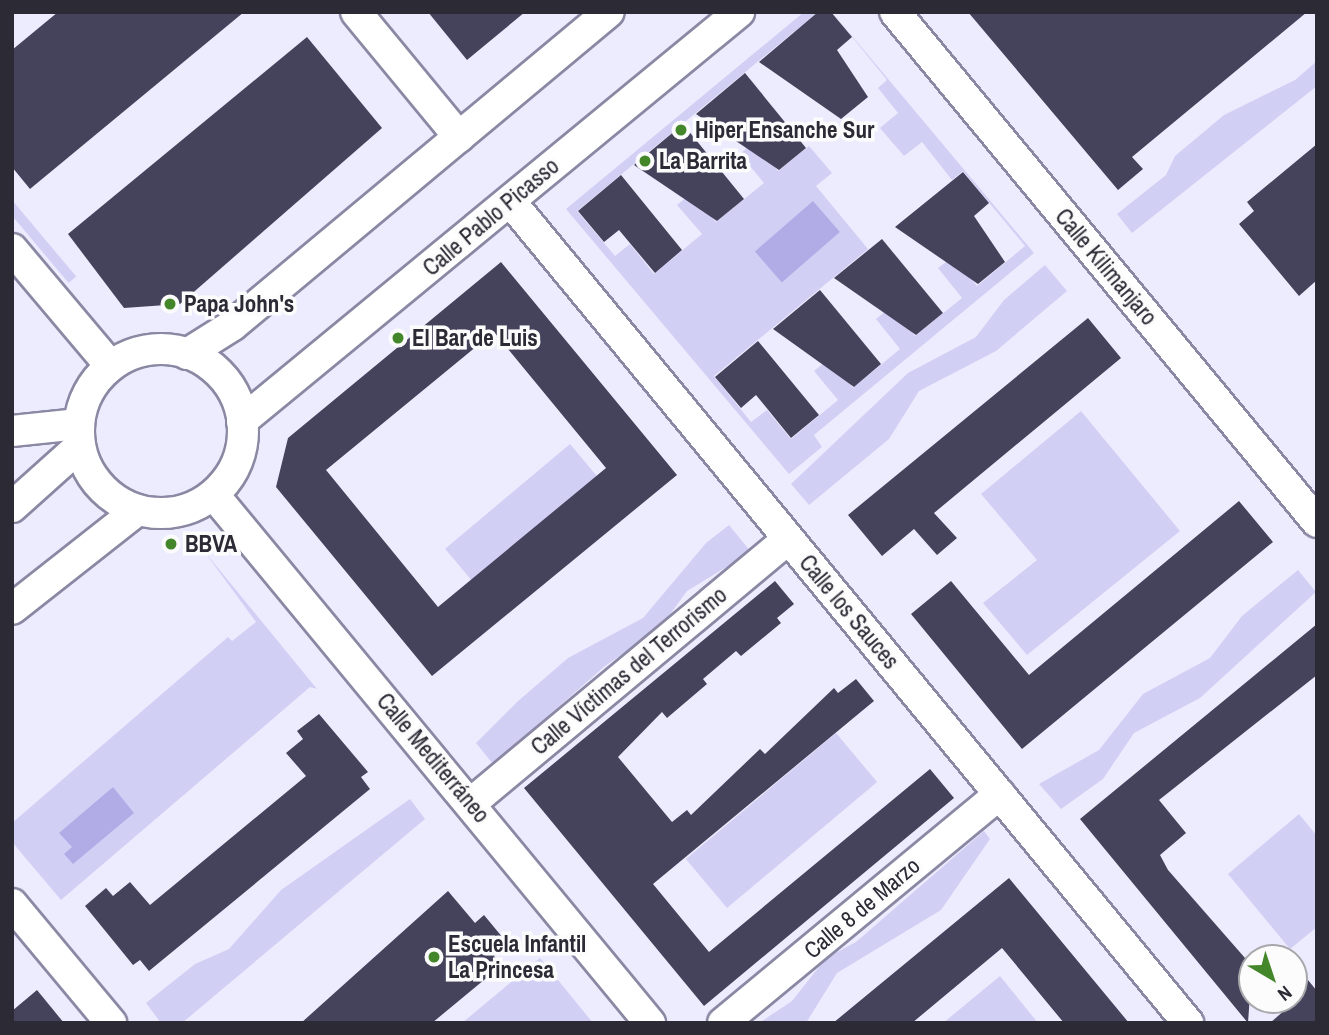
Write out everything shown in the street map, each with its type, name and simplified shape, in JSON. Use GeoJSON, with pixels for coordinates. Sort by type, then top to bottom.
{"type":"FeatureCollection","features":[{"type":"Feature","properties":{"kind":"street"},"geometry":{"type":"LineString","coordinates":[[356,12],[459,137]]}},
{"type":"Feature","properties":{"kind":"street"},"geometry":{"type":"LineString","coordinates":[[187,354],[233,325],[609,12]]}},
{"type":"Feature","properties":{"kind":"street","name":"Calle Pablo Picasso"},"geometry":{"type":"LineString","coordinates":[[242,421],[739,12]]}},
{"type":"Feature","properties":{"kind":"street","name":"Calle Kilimanjaro"},"geometry":{"type":"LineString","coordinates":[[895,12],[1317,522]]}},
{"type":"Feature","properties":{"kind":"street","name":"Calle los Sauces"},"geometry":{"type":"LineString","coordinates":[[510,201],[1188,1023]]}},
{"type":"Feature","properties":{"kind":"street"},"geometry":{"type":"LineString","coordinates":[[12,249],[109,364]]}},
{"type":"Feature","properties":{"kind":"street"},"geometry":{"type":"LineString","coordinates":[[159,350],[187,354],[228,384],[242,421],[237,460],[214,495],[188,509],[138,510],[96,483],[80,435],[86,399],[109,364],[159,350]]}},
{"type":"Feature","properties":{"kind":"street"},"geometry":{"type":"LineString","coordinates":[[12,431],[80,435]]}},
{"type":"Feature","properties":{"kind":"street"},"geometry":{"type":"LineString","coordinates":[[12,506],[80,435]]}},
{"type":"Feature","properties":{"kind":"street","name":"Calle Mediterráneo"},"geometry":{"type":"LineString","coordinates":[[214,495],[650,1023]]}},
{"type":"Feature","properties":{"kind":"street"},"geometry":{"type":"LineString","coordinates":[[12,609],[138,510]]}},
{"type":"Feature","properties":{"kind":"street","name":"Calle Víctimas del Terrorismo"},"geometry":{"type":"LineString","coordinates":[[470,804],[788,539]]}},
{"type":"Feature","properties":{"kind":"street","name":"Calle 8 de Marzo"},"geometry":{"type":"LineString","coordinates":[[723,1023],[1000,794]]}},
{"type":"Feature","properties":{"kind":"street"},"geometry":{"type":"LineString","coordinates":[[12,904],[111,1023]]}},
{"type":"Feature","properties":{"kind":"shaded area"},"geometry":{"type":"Polygon","coordinates":[[[804,12],[818,12],[577,211],[615,256],[630,244],[654,274],[702,234],[677,205],[692,193],[716,222],[764,183],[740,154],[754,142],[778,171],[809,146],[832,173],[816,186],[868,249],[714,376],[751,422],[767,410],[791,439],[838,400],[814,371],[829,359],[853,388],[900,349],[876,319],[891,307],[915,336],[962,298],[938,268],[953,257],[977,286],[1025,246],[963,171],[952,180],[922,142],[904,156],[880,128],[898,113],[878,88],[887,80],[832,12],[1034,253],[814,435],[822,447],[789,474],[566,209],[804,12]]]}},
{"type":"Feature","properties":{"kind":"shaded area"},"geometry":{"type":"Polygon","coordinates":[[[1317,61],[1317,86],[1132,233],[1117,214],[1166,175],[1175,156],[1224,115],[1295,80],[1317,61]]]}},
{"type":"Feature","properties":{"kind":"shaded area"},"geometry":{"type":"Polygon","coordinates":[[[12,200],[76,277],[69,283],[12,216],[12,200]]]}},
{"type":"Feature","properties":{"kind":"shaded area"},"geometry":{"type":"Polygon","coordinates":[[[813,201],[840,232],[782,282],[755,252],[813,201]]]}},
{"type":"Feature","properties":{"kind":"shaded area"},"geometry":{"type":"Polygon","coordinates":[[[1045,265],[1067,291],[996,351],[919,391],[889,439],[809,505],[791,484],[908,373],[976,337],[1004,300],[1045,265]]]}},
{"type":"Feature","properties":{"kind":"shaded area"},"geometry":{"type":"Polygon","coordinates":[[[1081,411],[1180,531],[1027,655],[983,603],[1037,560],[981,494],[1081,411]]]}},
{"type":"Feature","properties":{"kind":"shaded area"},"geometry":{"type":"Polygon","coordinates":[[[570,444],[597,476],[472,581],[445,549],[570,444]]]}},
{"type":"Feature","properties":{"kind":"shaded area"},"geometry":{"type":"Polygon","coordinates":[[[729,525],[751,552],[687,591],[660,628],[605,666],[493,764],[476,743],[517,702],[568,658],[643,618],[706,543],[729,525]]]}},
{"type":"Feature","properties":{"kind":"shaded area"},"geometry":{"type":"Polygon","coordinates":[[[204,551],[317,689],[310,687],[61,900],[12,842],[12,823],[228,637],[232,641],[256,622],[204,551]]]}},
{"type":"Feature","properties":{"kind":"shaded area"},"geometry":{"type":"Polygon","coordinates":[[[1298,570],[1316,592],[1200,698],[1134,733],[1103,779],[1061,809],[1039,784],[1099,750],[1143,694],[1210,658],[1242,616],[1298,570]]]}},
{"type":"Feature","properties":{"kind":"shaded area"},"geometry":{"type":"Polygon","coordinates":[[[836,733],[877,782],[727,908],[686,859],[836,733]]]}},
{"type":"Feature","properties":{"kind":"shaded area"},"geometry":{"type":"Polygon","coordinates":[[[113,787],[134,813],[73,864],[64,854],[72,847],[59,833],[113,787]]]}},
{"type":"Feature","properties":{"kind":"shaded area"},"geometry":{"type":"Polygon","coordinates":[[[410,799],[425,819],[182,1023],[161,1023],[146,1003],[195,964],[229,949],[281,890],[410,799]]]}},
{"type":"Feature","properties":{"kind":"shaded area"},"geometry":{"type":"Polygon","coordinates":[[[1299,814],[1317,836],[1317,927],[1296,944],[1286,944],[1228,874],[1299,814]]]}},
{"type":"Feature","properties":{"kind":"shaded area"},"geometry":{"type":"Polygon","coordinates":[[[984,831],[990,839],[941,910],[837,973],[806,1023],[759,1023],[792,1001],[826,958],[856,942],[984,831]]]}},
{"type":"Feature","properties":{"kind":"shaded area"},"geometry":{"type":"Polygon","coordinates":[[[540,958],[593,1023],[462,1023],[540,958]]]}},
{"type":"Feature","properties":{"kind":"shaded area"},"geometry":{"type":"Polygon","coordinates":[[[1000,976],[1038,1023],[943,1023],[1000,976]]]}},
{"type":"Feature","properties":{"kind":"building"},"geometry":{"type":"Polygon","coordinates":[[[58,12],[244,12],[30,189],[12,167],[12,50],[58,12]]]}},
{"type":"Feature","properties":{"kind":"building"},"geometry":{"type":"Polygon","coordinates":[[[428,12],[525,12],[467,60],[428,12]]]}},
{"type":"Feature","properties":{"kind":"building"},"geometry":{"type":"Polygon","coordinates":[[[818,12],[831,12],[852,37],[837,50],[868,97],[841,119],[759,62],[818,12]]]}},
{"type":"Feature","properties":{"kind":"building"},"geometry":{"type":"Polygon","coordinates":[[[968,12],[1307,12],[1132,157],[1143,169],[1118,190],[968,12]]]}},
{"type":"Feature","properties":{"kind":"building"},"geometry":{"type":"Polygon","coordinates":[[[307,37],[382,128],[180,304],[124,308],[68,234],[307,37]]]}},
{"type":"Feature","properties":{"kind":"building"},"geometry":{"type":"Polygon","coordinates":[[[745,73],[806,148],[779,170],[696,114],[745,73]]]}},
{"type":"Feature","properties":{"kind":"building"},"geometry":{"type":"Polygon","coordinates":[[[683,124],[744,199],[717,221],[634,165],[683,124]]]}},
{"type":"Feature","properties":{"kind":"building"},"geometry":{"type":"Polygon","coordinates":[[[1317,144],[1317,280],[1299,296],[1239,224],[1254,211],[1247,202],[1317,144]]]}},
{"type":"Feature","properties":{"kind":"building"},"geometry":{"type":"Polygon","coordinates":[[[963,172],[989,203],[974,216],[1005,262],[978,284],[895,227],[963,172]]]}},
{"type":"Feature","properties":{"kind":"building"},"geometry":{"type":"Polygon","coordinates":[[[621,175],[682,250],[655,273],[619,230],[604,242],[578,211],[621,175]]]}},
{"type":"Feature","properties":{"kind":"building"},"geometry":{"type":"Polygon","coordinates":[[[882,239],[943,313],[916,335],[834,278],[882,239]]]}},
{"type":"Feature","properties":{"kind":"building"},"geometry":{"type":"Polygon","coordinates":[[[501,262],[677,475],[432,676],[276,487],[288,438],[501,262]],[[494,332],[326,470],[438,607],[606,468],[494,332]]]}},
{"type":"Feature","properties":{"kind":"building"},"geometry":{"type":"Polygon","coordinates":[[[820,290],[881,364],[854,387],[773,329],[820,290]]]}},
{"type":"Feature","properties":{"kind":"building"},"geometry":{"type":"Polygon","coordinates":[[[1088,318],[1121,358],[934,513],[957,538],[937,555],[914,529],[882,556],[848,515],[1088,318]]]}},
{"type":"Feature","properties":{"kind":"building"},"geometry":{"type":"Polygon","coordinates":[[[758,341],[819,415],[791,438],[756,395],[741,408],[715,377],[758,341]]]}},
{"type":"Feature","properties":{"kind":"building"},"geometry":{"type":"Polygon","coordinates":[[[1239,501],[1273,542],[1022,749],[911,614],[951,581],[1029,675],[1239,501]]]}},
{"type":"Feature","properties":{"kind":"building"},"geometry":{"type":"Polygon","coordinates":[[[775,581],[794,604],[777,618],[781,623],[741,656],[736,651],[703,679],[707,684],[667,718],[662,712],[618,757],[672,822],[687,810],[691,815],[760,749],[765,754],[834,688],[838,693],[856,679],[874,701],[653,884],[709,952],[930,769],[954,798],[704,1006],[524,788],[775,581]]]}},
{"type":"Feature","properties":{"kind":"building"},"geometry":{"type":"Polygon","coordinates":[[[1317,624],[1317,675],[1159,800],[1186,833],[1160,855],[1168,870],[1238,950],[1238,1011],[1080,819],[1317,624]]]}},
{"type":"Feature","properties":{"kind":"building"},"geometry":{"type":"Polygon","coordinates":[[[319,714],[368,772],[361,777],[370,789],[149,971],[140,960],[133,965],[85,906],[106,888],[113,896],[130,882],[150,905],[306,776],[286,753],[303,739],[297,731],[319,714]]]}},
{"type":"Feature","properties":{"kind":"building"},"geometry":{"type":"Polygon","coordinates":[[[1009,878],[1129,1023],[1064,1023],[1002,948],[912,1023],[833,1023],[1009,878]]]}},
{"type":"Feature","properties":{"kind":"building","name":"Escuela Infantil La Princesa"},"geometry":{"type":"Polygon","coordinates":[[[448,891],[475,923],[484,915],[508,944],[494,956],[498,962],[487,971],[490,975],[432,1023],[301,1023],[448,891]]]}},
{"type":"Feature","properties":{"kind":"building"},"geometry":{"type":"Polygon","coordinates":[[[1308,980],[1317,991],[1317,1023],[1270,1023],[1280,1014],[1308,1014],[1308,980]]]}},
{"type":"Feature","properties":{"kind":"building"},"geometry":{"type":"Polygon","coordinates":[[[37,990],[64,1023],[12,1023],[12,1011],[37,990]]]}},
{"type":"Feature","properties":{"kind":"building"},"geometry":{"type":"Polygon","coordinates":[[[1241,1014],[1249,1014],[1248,1023],[1241,1014]]]}},
{"type":"Feature","properties":{"kind":"place","name":"Hiper Ensanche Sur"},"geometry":{"type":"Point","coordinates":[681,130]}},
{"type":"Feature","properties":{"kind":"place","name":"La Barrita"},"geometry":{"type":"Point","coordinates":[645,161]}},
{"type":"Feature","properties":{"kind":"place","name":"Papa John's"},"geometry":{"type":"Point","coordinates":[170,304]}},
{"type":"Feature","properties":{"kind":"place","name":"El Bar de Luis"},"geometry":{"type":"Point","coordinates":[398,338]}},
{"type":"Feature","properties":{"kind":"place","name":"BBVA"},"geometry":{"type":"Point","coordinates":[171,544]}},
{"type":"Feature","properties":{"kind":"place","name":"Escuela Infantil La Princesa"},"geometry":{"type":"Point","coordinates":[434,957]}}]}
